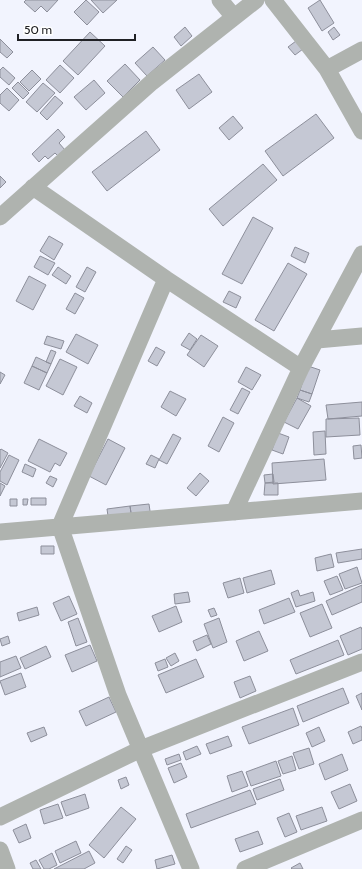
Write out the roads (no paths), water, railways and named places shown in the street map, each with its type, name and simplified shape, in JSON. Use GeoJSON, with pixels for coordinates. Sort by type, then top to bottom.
{"type":"FeatureCollection","features":[{"type":"Feature","properties":{"kind":"street"},"geometry":{"type":"LineString","coordinates":[[220,0],[234,17]]}},
{"type":"Feature","properties":{"kind":"street"},"geometry":{"type":"LineString","coordinates":[[0,217],[152,82],[256,0]]}},
{"type":"Feature","properties":{"kind":"street"},"geometry":{"type":"LineString","coordinates":[[273,0],[327,69],[362,131]]}},
{"type":"Feature","properties":{"kind":"street"},"geometry":{"type":"LineString","coordinates":[[327,69],[362,50]]}},
{"type":"Feature","properties":{"kind":"street"},"geometry":{"type":"LineString","coordinates":[[34,188],[166,279],[301,368]]}},
{"type":"Feature","properties":{"kind":"street"},"geometry":{"type":"LineString","coordinates":[[234,512],[301,368],[362,254]]}},
{"type":"Feature","properties":{"kind":"street"},"geometry":{"type":"LineString","coordinates":[[166,279],[60,526],[118,695],[191,869]]}},
{"type":"Feature","properties":{"kind":"street"},"geometry":{"type":"LineString","coordinates":[[317,340],[362,336]]}},
{"type":"Feature","properties":{"kind":"street"},"geometry":{"type":"LineString","coordinates":[[0,532],[362,501]]}},
{"type":"Feature","properties":{"kind":"street"},"geometry":{"type":"LineString","coordinates":[[0,817],[141,749],[362,662]]}},
{"type":"Feature","properties":{"kind":"street"},"geometry":{"type":"LineString","coordinates":[[245,869],[362,820]]}},
{"type":"Feature","properties":{"kind":"street"},"geometry":{"type":"LineString","coordinates":[[0,850],[7,869]]}}]}
